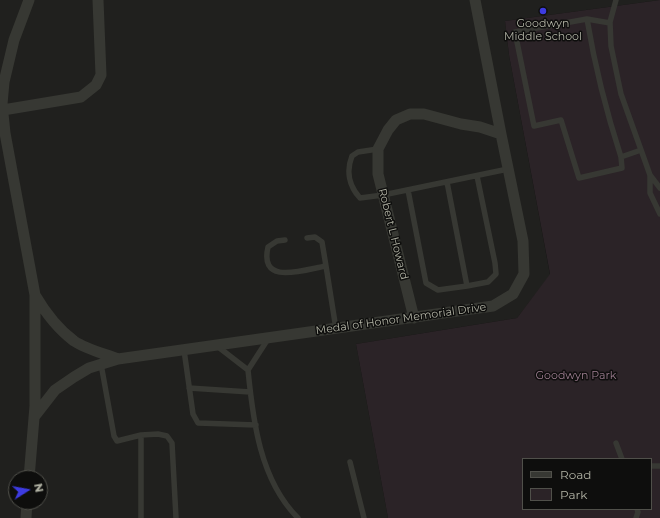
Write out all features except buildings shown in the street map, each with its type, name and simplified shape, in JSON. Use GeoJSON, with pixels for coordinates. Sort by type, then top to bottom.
{"type":"FeatureCollection","features":[{"type":"Feature","properties":{"kind":"street"},"geometry":{"type":"LineString","coordinates":[[29,0],[14,40],[6,75],[2,104],[5,133],[35,295],[36,352],[34,417],[30,470]]}},
{"type":"Feature","properties":{"kind":"street"},"geometry":{"type":"LineString","coordinates":[[3,110],[81,97],[96,85],[101,75],[98,0]]}},
{"type":"Feature","properties":{"kind":"street","name":"Medal of Honor Memorial Drive"},"geometry":{"type":"LineString","coordinates":[[34,417],[55,390],[89,368],[118,359],[493,306],[513,294],[524,274],[523,241],[475,0]]}},
{"type":"Feature","properties":{"kind":"street"},"geometry":{"type":"LineString","coordinates":[[378,149],[388,130],[396,120],[410,114],[424,114],[501,134]]}},
{"type":"Feature","properties":{"kind":"street","name":"Robert L Howard"},"geometry":{"type":"LineString","coordinates":[[378,149],[378,174],[414,318]]}},
{"type":"Feature","properties":{"kind":"street"},"geometry":{"type":"LineString","coordinates":[[35,295],[43,308],[75,341],[118,359]]}},
{"type":"Feature","properties":{"kind":"lane"},"geometry":{"type":"LineString","coordinates":[[616,0],[610,22],[611,46],[621,94],[650,175],[660,188]]}},
{"type":"Feature","properties":{"kind":"lane"},"geometry":{"type":"LineString","coordinates":[[587,19],[598,79],[621,157],[622,168],[579,178],[561,120],[534,126],[515,32],[587,19],[610,22]]}},
{"type":"Feature","properties":{"kind":"lane"},"geometry":{"type":"LineString","coordinates":[[378,149],[358,152],[352,156],[349,163],[348,177],[353,191],[360,198],[383,196],[508,169]]}},
{"type":"Feature","properties":{"kind":"lane"},"geometry":{"type":"LineString","coordinates":[[621,157],[641,150]]}},
{"type":"Feature","properties":{"kind":"lane"},"geometry":{"type":"LineString","coordinates":[[650,175],[650,193],[660,214]]}},
{"type":"Feature","properties":{"kind":"lane"},"geometry":{"type":"LineString","coordinates":[[408,190],[426,283],[438,290],[488,282],[496,274],[495,263],[477,176]]}},
{"type":"Feature","properties":{"kind":"lane"},"geometry":{"type":"LineString","coordinates":[[447,182],[467,286]]}},
{"type":"Feature","properties":{"kind":"lane"},"geometry":{"type":"LineString","coordinates":[[307,238],[315,237],[322,242],[336,329]]}},
{"type":"Feature","properties":{"kind":"lane"},"geometry":{"type":"LineString","coordinates":[[285,240],[277,241],[268,247],[265,258],[270,269],[277,272],[288,272],[326,266]]}},
{"type":"Feature","properties":{"kind":"lane"},"geometry":{"type":"LineString","coordinates":[[268,338],[248,370],[250,392],[259,443],[274,487],[295,517]]}},
{"type":"Feature","properties":{"kind":"lane"},"geometry":{"type":"LineString","coordinates":[[217,346],[248,370]]}},
{"type":"Feature","properties":{"kind":"lane"},"geometry":{"type":"LineString","coordinates":[[184,350],[193,414],[198,423],[256,425]]}},
{"type":"Feature","properties":{"kind":"lane"},"geometry":{"type":"LineString","coordinates":[[101,364],[114,436],[117,440],[140,435],[158,434],[167,436],[172,443],[176,518]]}},
{"type":"Feature","properties":{"kind":"lane"},"geometry":{"type":"LineString","coordinates":[[189,388],[250,392]]}},
{"type":"Feature","properties":{"kind":"lane"},"geometry":{"type":"LineString","coordinates":[[140,435],[141,518]]}},
{"type":"Feature","properties":{"kind":"lane"},"geometry":{"type":"LineString","coordinates":[[616,443],[622,458]]}},
{"type":"Feature","properties":{"kind":"lane"},"geometry":{"type":"LineString","coordinates":[[350,462],[364,518]]}},
{"type":"Feature","properties":{"kind":"shaded area"},"geometry":{"type":"Polygon","coordinates":[[[0,0],[660,0],[505,21],[509,55],[550,275],[517,318],[356,344],[388,518],[0,518],[0,0]]]}},
{"type":"Feature","properties":{"kind":"green space","name":"Goodwyn Park"},"geometry":{"type":"Polygon","coordinates":[[[660,0],[660,518],[388,518],[356,344],[517,318],[550,274],[509,55],[505,21],[660,0]]]}},
{"type":"Feature","properties":{"kind":"place","name":"Goodwyn Middle School"},"geometry":{"type":"Point","coordinates":[543,11]}}]}
